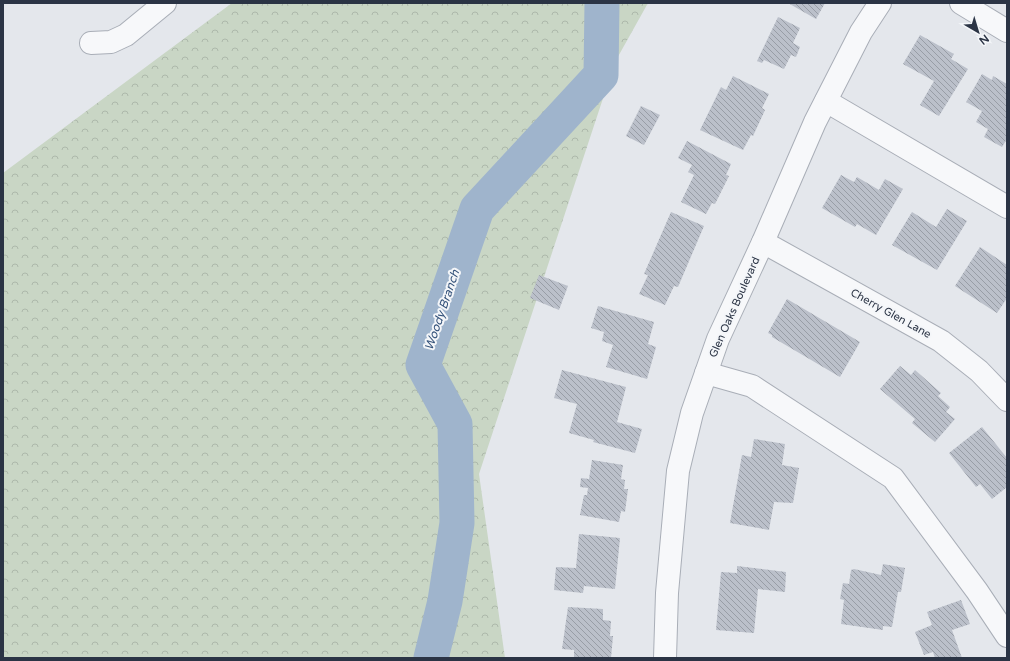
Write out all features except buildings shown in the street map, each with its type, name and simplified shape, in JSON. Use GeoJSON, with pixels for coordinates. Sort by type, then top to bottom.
{"type":"FeatureCollection","features":[{"type":"Feature","properties":{"kind":"street"},"geometry":{"type":"LineString","coordinates":[[91,43],[111,42],[121,37],[165,3]]}},
{"type":"Feature","properties":{"kind":"street","name":"Glen Oaks Boulevard"},"geometry":{"type":"LineString","coordinates":[[665,658],[667,593],[678,471],[692,413],[718,339],[763,242],[815,122],[862,32],[880,3]]}},
{"type":"Feature","properties":{"kind":"street"},"geometry":{"type":"LineString","coordinates":[[961,3],[1007,30]]}},
{"type":"Feature","properties":{"kind":"street"},"geometry":{"type":"LineString","coordinates":[[826,101],[1007,207]]}},
{"type":"Feature","properties":{"kind":"street","name":"Cherry Glen Lane"},"geometry":{"type":"LineString","coordinates":[[763,242],[941,341],[979,371],[1007,400]]}},
{"type":"Feature","properties":{"kind":"street"},"geometry":{"type":"LineString","coordinates":[[706,373],[752,386],[893,478],[977,591],[1007,636]]}},
{"type":"Feature","properties":{"kind":"green space"},"geometry":{"type":"Polygon","coordinates":[[[232,3],[648,3],[615,62],[479,474],[505,658],[3,658],[3,173],[232,3]]]}},
{"type":"Feature","properties":{"kind":"waterway","name":"Woody Branch"},"geometry":{"type":"LineString","coordinates":[[431,658],[445,601],[457,523],[455,424],[423,365],[477,209],[601,75],[602,3]]}}]}
